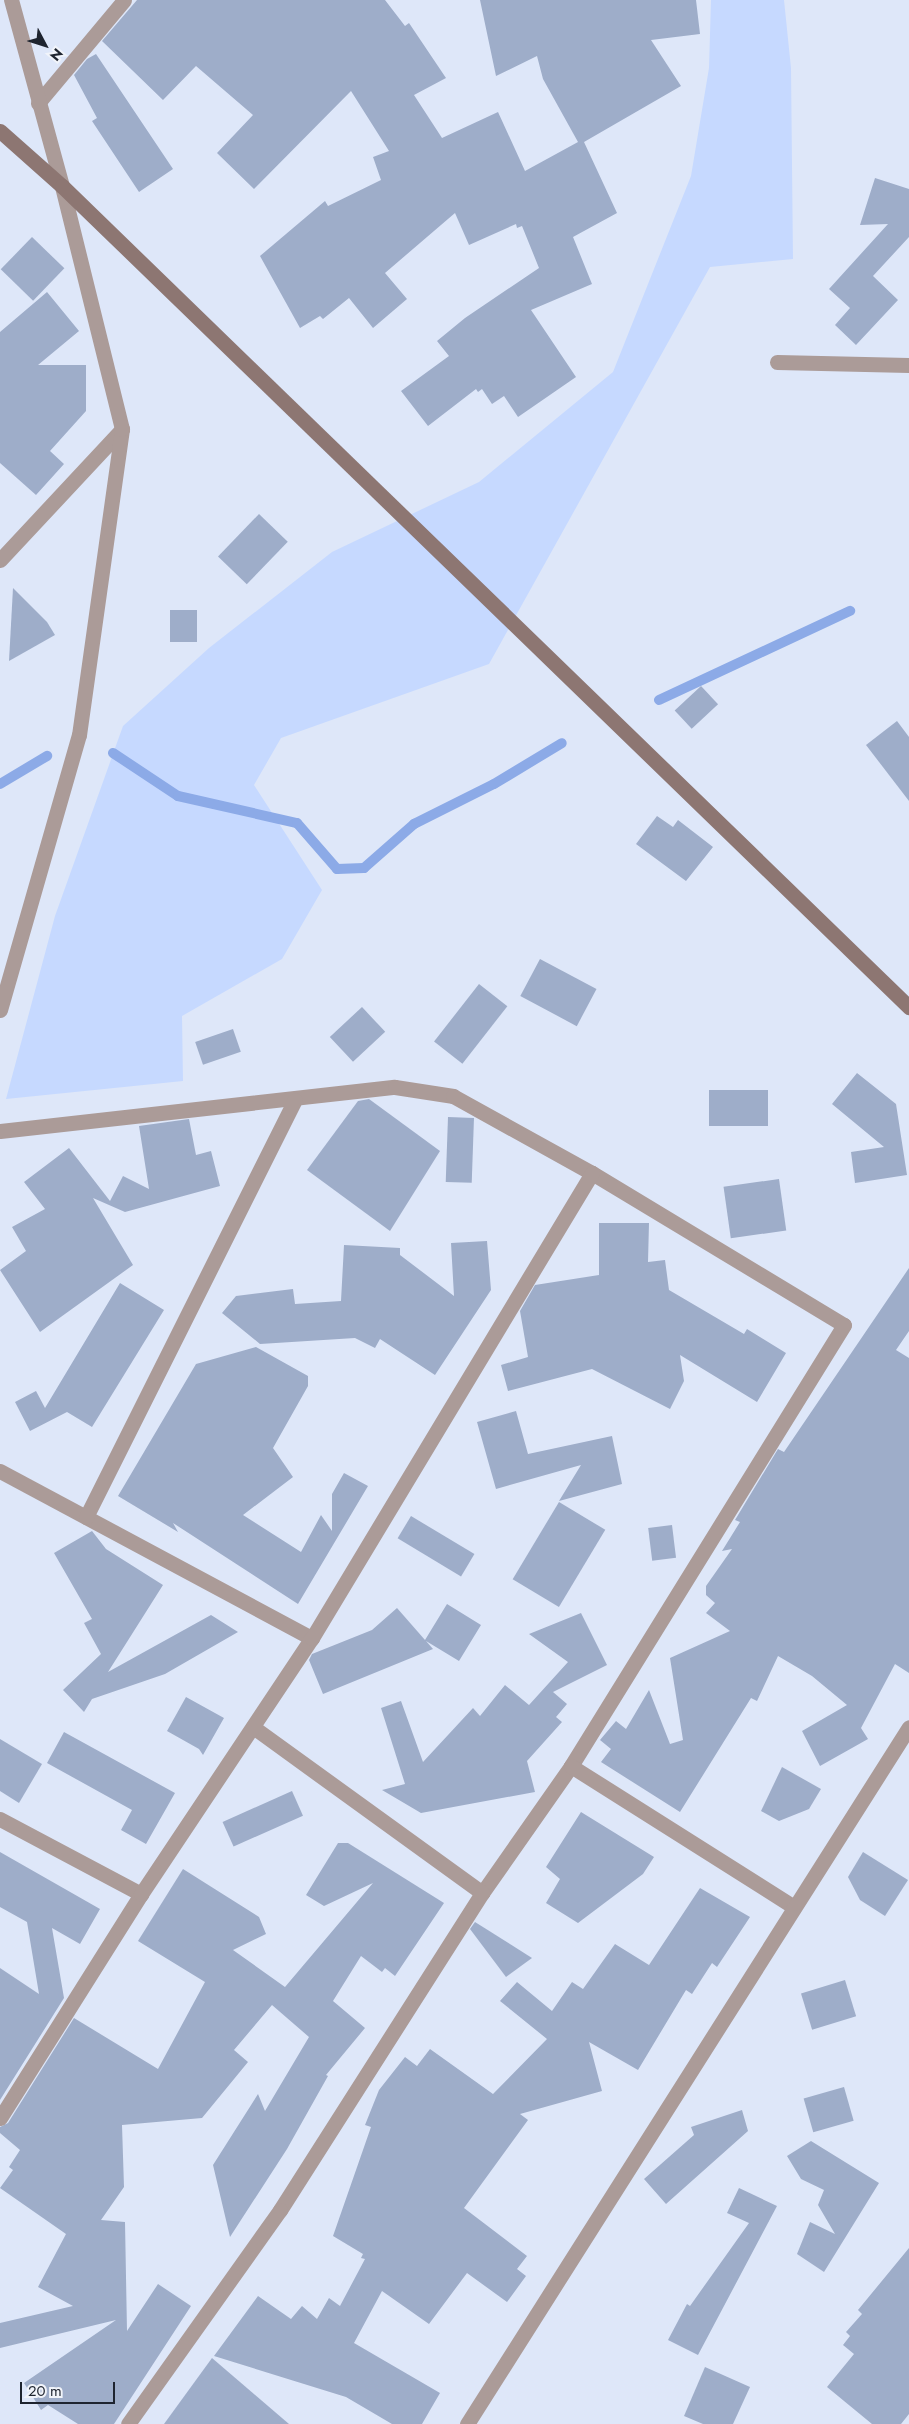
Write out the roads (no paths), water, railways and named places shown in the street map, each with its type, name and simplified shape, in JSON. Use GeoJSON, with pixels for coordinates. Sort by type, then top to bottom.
{"type":"FeatureCollection","features":[{"type":"Feature","properties":{"kind":"street"},"geometry":{"type":"LineString","coordinates":[[0,1010],[79,735],[122,430],[62,186],[11,0]]}},
{"type":"Feature","properties":{"kind":"street"},"geometry":{"type":"LineString","coordinates":[[38,103],[124,0]]}},
{"type":"Feature","properties":{"kind":"street"},"geometry":{"type":"LineString","coordinates":[[0,131],[62,186],[909,1007]]}},
{"type":"Feature","properties":{"kind":"street"},"geometry":{"type":"LineString","coordinates":[[777,362],[909,365]]}},
{"type":"Feature","properties":{"kind":"street"},"geometry":{"type":"LineString","coordinates":[[0,560],[122,430]]}},
{"type":"Feature","properties":{"kind":"street"},"geometry":{"type":"LineString","coordinates":[[0,1131],[295,1100],[394,1087],[453,1096],[592,1173],[844,1325],[571,1766],[482,1892],[280,2210],[128,2424]]}},
{"type":"Feature","properties":{"kind":"street"},"geometry":{"type":"LineString","coordinates":[[86,1517],[295,1100]]}},
{"type":"Feature","properties":{"kind":"street"},"geometry":{"type":"LineString","coordinates":[[0,2118],[141,1894],[312,1638],[592,1173]]}},
{"type":"Feature","properties":{"kind":"street"},"geometry":{"type":"LineString","coordinates":[[0,1471],[312,1638]]}},
{"type":"Feature","properties":{"kind":"street"},"geometry":{"type":"LineString","coordinates":[[253,1727],[482,1892]]}},
{"type":"Feature","properties":{"kind":"street"},"geometry":{"type":"LineString","coordinates":[[467,2424],[909,1727]]}},
{"type":"Feature","properties":{"kind":"street"},"geometry":{"type":"LineString","coordinates":[[571,1766],[794,1907]]}},
{"type":"Feature","properties":{"kind":"street"},"geometry":{"type":"LineString","coordinates":[[0,1819],[141,1894]]}},
{"type":"Feature","properties":{"kind":"waterway"},"geometry":{"type":"LineString","coordinates":[[659,700],[850,611]]}},
{"type":"Feature","properties":{"kind":"waterway"},"geometry":{"type":"LineString","coordinates":[[113,753],[178,796],[297,823],[337,869],[364,868],[414,824],[494,784],[562,743]]}},
{"type":"Feature","properties":{"kind":"waterway"},"geometry":{"type":"LineString","coordinates":[[0,784],[47,756]]}}]}
